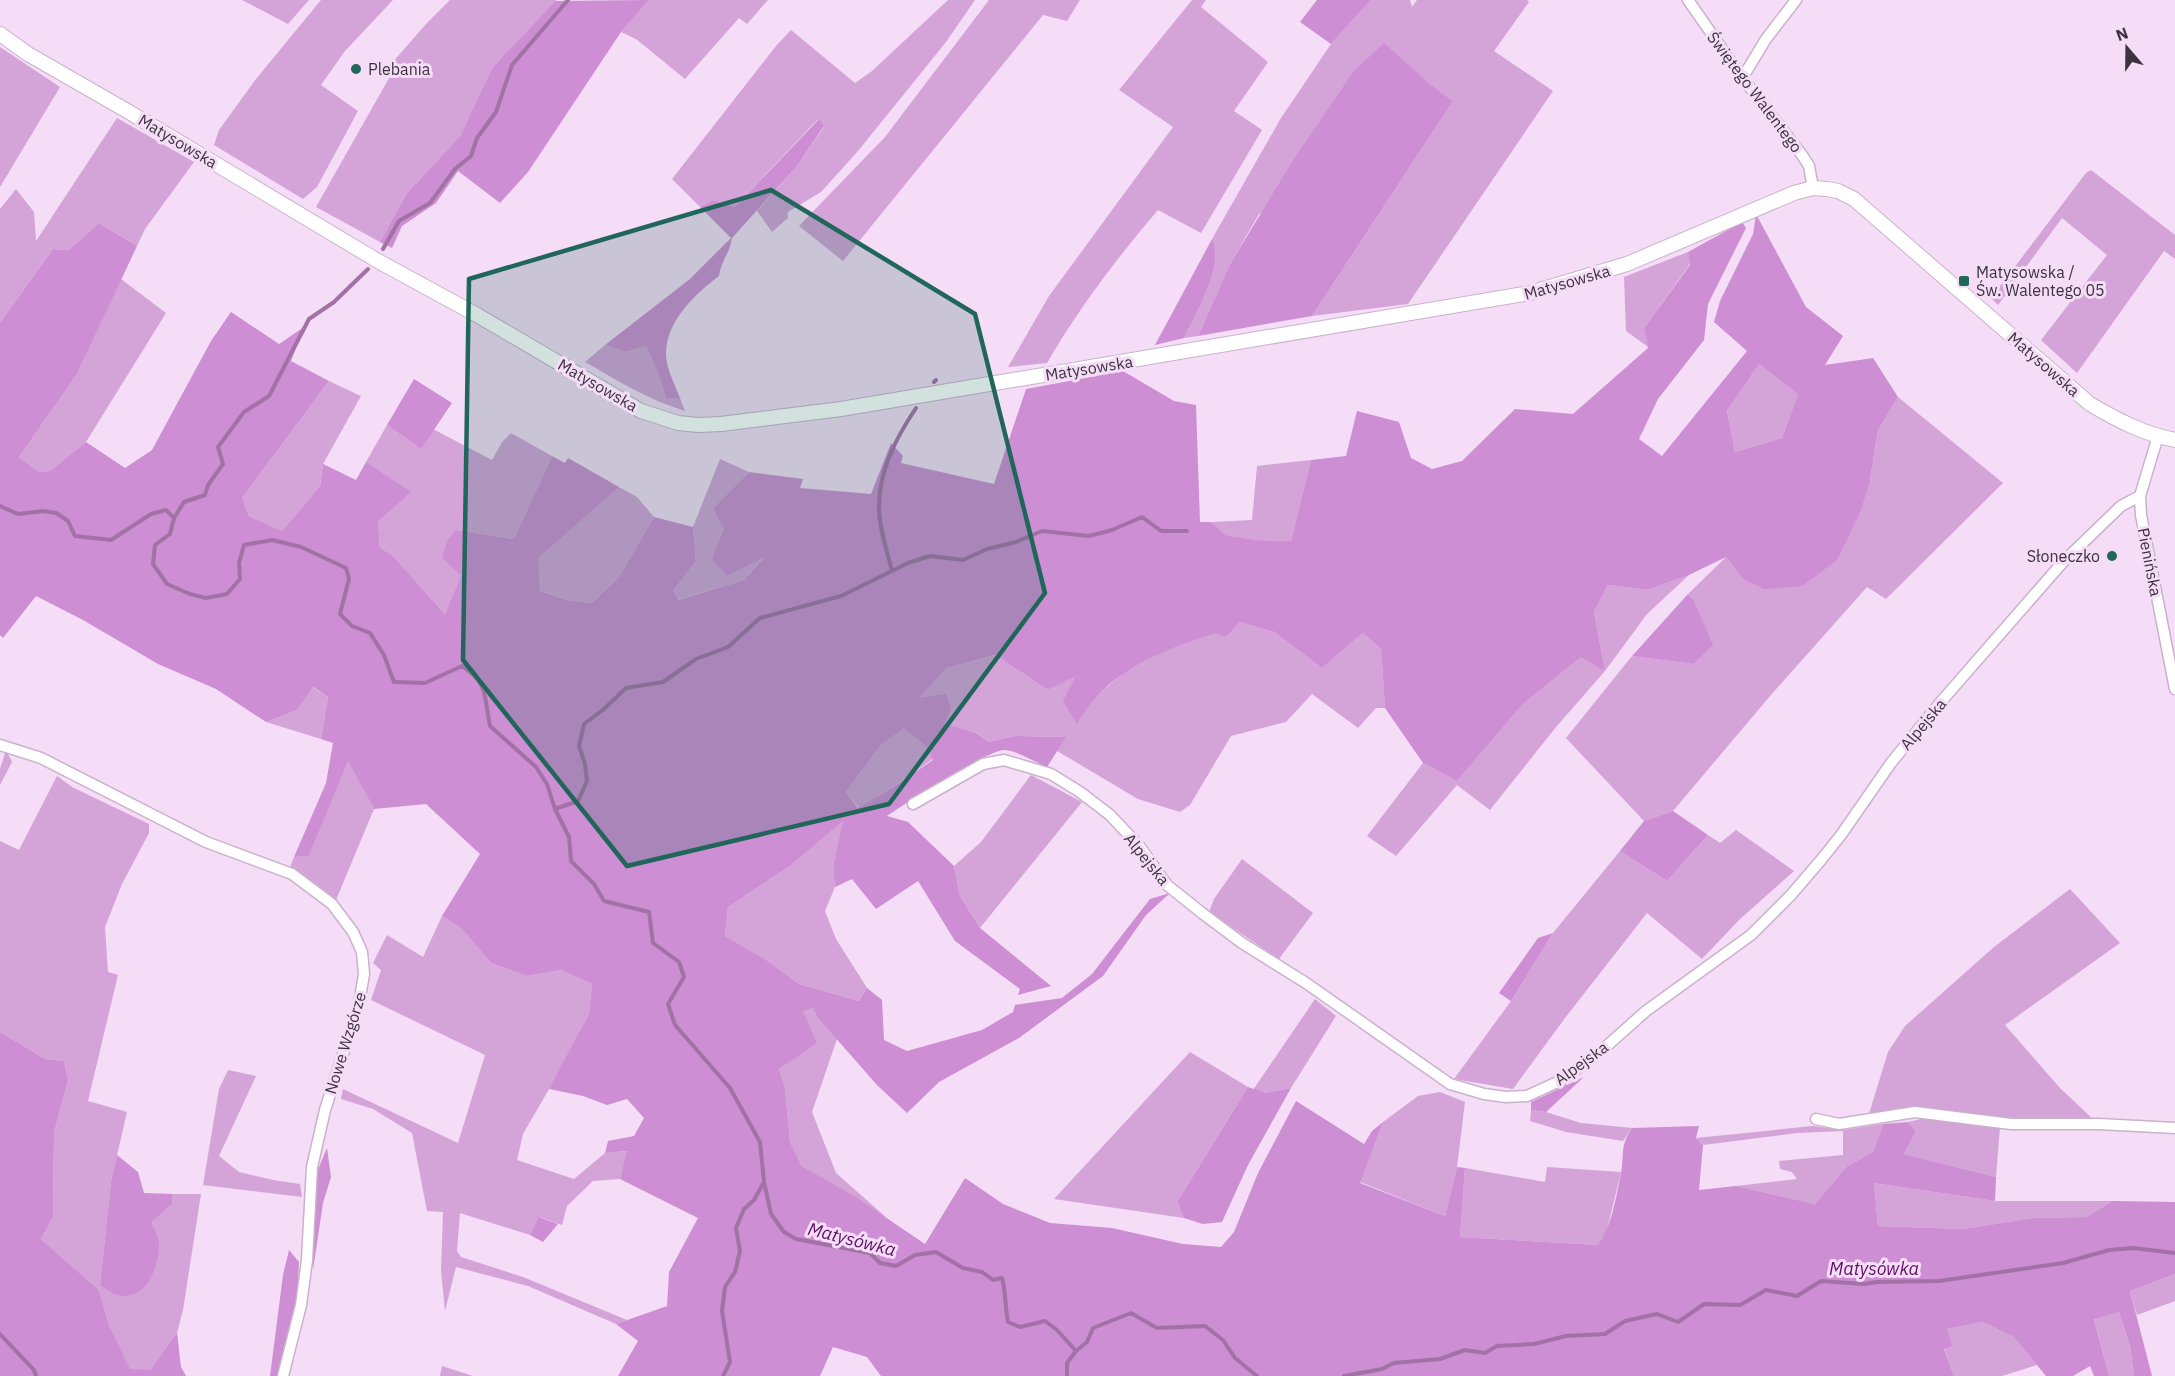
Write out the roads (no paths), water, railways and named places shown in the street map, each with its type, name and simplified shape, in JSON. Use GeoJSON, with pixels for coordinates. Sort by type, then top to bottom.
{"type":"FeatureCollection","features":[{"type":"Feature","properties":{"kind":"street","name":"Świętego Walentego"},"geometry":{"type":"LineString","coordinates":[[1688,0],[1741,76],[1809,166],[1813,188]]}},
{"type":"Feature","properties":{"kind":"street"},"geometry":{"type":"LineString","coordinates":[[1741,76],[1796,0]]}},
{"type":"Feature","properties":{"kind":"street","name":"Matysowska"},"geometry":{"type":"LineString","coordinates":[[0,34],[28,54],[378,261],[488,320],[622,400],[660,419],[698,425],[842,409],[1530,293],[1627,264],[1782,197],[1813,188],[1838,191],[1854,199],[2090,404],[2128,425],[2175,440]]}},
{"type":"Feature","properties":{"kind":"street","name":"Pienińska"},"geometry":{"type":"LineString","coordinates":[[2158,436],[2140,496],[2148,554],[2175,689]]}},
{"type":"Feature","properties":{"kind":"street","name":"Alpejska"},"geometry":{"type":"LineString","coordinates":[[913,804],[983,764],[1004,760],[1051,774],[1110,815],[1140,847],[1167,885],[1202,914],[1242,943],[1306,983],[1450,1084],[1484,1094],[1506,1097],[1527,1096],[1562,1080],[1600,1052],[1646,1011],[1751,935],[1791,896],[1834,843],[1891,763],[1939,704],[2063,562],[2121,506],[2140,496]]}},
{"type":"Feature","properties":{"kind":"street","name":"Nowe Wzgórze"},"geometry":{"type":"LineString","coordinates":[[0,745],[41,758],[206,842],[292,874],[332,904],[353,932],[362,952],[364,974],[359,1004],[325,1110],[312,1167],[307,1260],[301,1305],[283,1376]]}},
{"type":"Feature","properties":{"kind":"street"},"geometry":{"type":"LineString","coordinates":[[1816,1119],[1839,1124],[1915,1112],[2012,1124],[2099,1124],[2175,1128]]}},
{"type":"Feature","properties":{"kind":"waterway"},"geometry":{"type":"LineString","coordinates":[[383,249],[399,221],[430,203],[455,169],[471,156],[477,138],[496,112],[512,65],[568,0]]}},
{"type":"Feature","properties":{"kind":"waterway"},"geometry":{"type":"LineString","coordinates":[[174,518],[184,502],[205,495],[208,485],[223,464],[218,447],[244,412],[269,396],[309,319],[334,302],[368,269]]}},
{"type":"Feature","properties":{"kind":"waterway"},"geometry":{"type":"LineString","coordinates":[[892,571],[880,523],[880,493],[890,455],[916,408]]}},
{"type":"Feature","properties":{"kind":"waterway","name":"Matysówka"},"geometry":{"type":"LineString","coordinates":[[0,506],[18,514],[43,511],[56,513],[68,521],[75,536],[111,540],[151,514],[166,510],[174,518],[170,534],[155,545],[153,564],[167,584],[206,598],[227,594],[240,579],[239,563],[244,545],[272,540],[301,547],[346,568],[349,579],[340,614],[352,626],[370,633],[384,655],[394,682],[425,683],[462,666],[471,672],[484,692],[490,726],[536,767],[547,784],[555,809],[569,837],[571,861],[594,884],[604,901],[649,912],[653,943],[679,962],[684,977],[668,1004],[675,1025],[730,1088],[760,1142],[764,1182],[771,1214],[784,1232],[796,1239],[870,1253],[880,1263],[896,1266],[915,1255],[936,1252],[963,1268],[982,1272],[993,1280],[1002,1278],[1008,1322],[1020,1327],[1045,1321],[1057,1330],[1076,1351],[1087,1342],[1093,1328],[1131,1313],[1157,1328],[1205,1326],[1223,1340],[1235,1358],[1257,1376]]}},
{"type":"Feature","properties":{"kind":"waterway"},"geometry":{"type":"LineString","coordinates":[[555,809],[578,801],[587,781],[585,764],[579,746],[584,724],[626,688],[663,682],[696,659],[728,647],[760,618],[841,596],[908,563],[930,556],[963,560],[987,549],[1016,542],[1042,531],[1089,536],[1112,530],[1142,517],[1161,531],[1187,531]]}},
{"type":"Feature","properties":{"kind":"waterway"},"geometry":{"type":"LineString","coordinates":[[723,1376],[730,1362],[722,1311],[725,1287],[735,1272],[740,1251],[736,1228],[744,1209],[754,1200],[764,1182]]}},
{"type":"Feature","properties":{"kind":"waterway","name":"Matysówka"},"geometry":{"type":"LineString","coordinates":[[1344,1376],[1382,1369],[1394,1363],[1440,1359],[1465,1350],[1485,1353],[1497,1346],[1534,1344],[1566,1336],[1605,1334],[1625,1321],[1657,1314],[1678,1322],[1704,1304],[1740,1305],[1766,1290],[1797,1296],[1821,1281],[1864,1284],[1939,1281],[2063,1263],[2109,1250],[2133,1248],[2175,1253]]}},
{"type":"Feature","properties":{"kind":"waterway"},"geometry":{"type":"LineString","coordinates":[[0,1334],[34,1370],[36,1376]]}},
{"type":"Feature","properties":{"kind":"waterway"},"geometry":{"type":"LineString","coordinates":[[1067,1376],[1067,1363],[1076,1351]]}},
{"type":"Feature","properties":{"kind":"place","name":"Plebania"},"geometry":{"type":"Point","coordinates":[356,69]}},
{"type":"Feature","properties":{"kind":"place","name":"Matysowska / Św. Walentego 05"},"geometry":{"type":"Point","coordinates":[1964,281]}},
{"type":"Feature","properties":{"kind":"place","name":"Słoneczko"},"geometry":{"type":"Point","coordinates":[2112,556]}}]}
